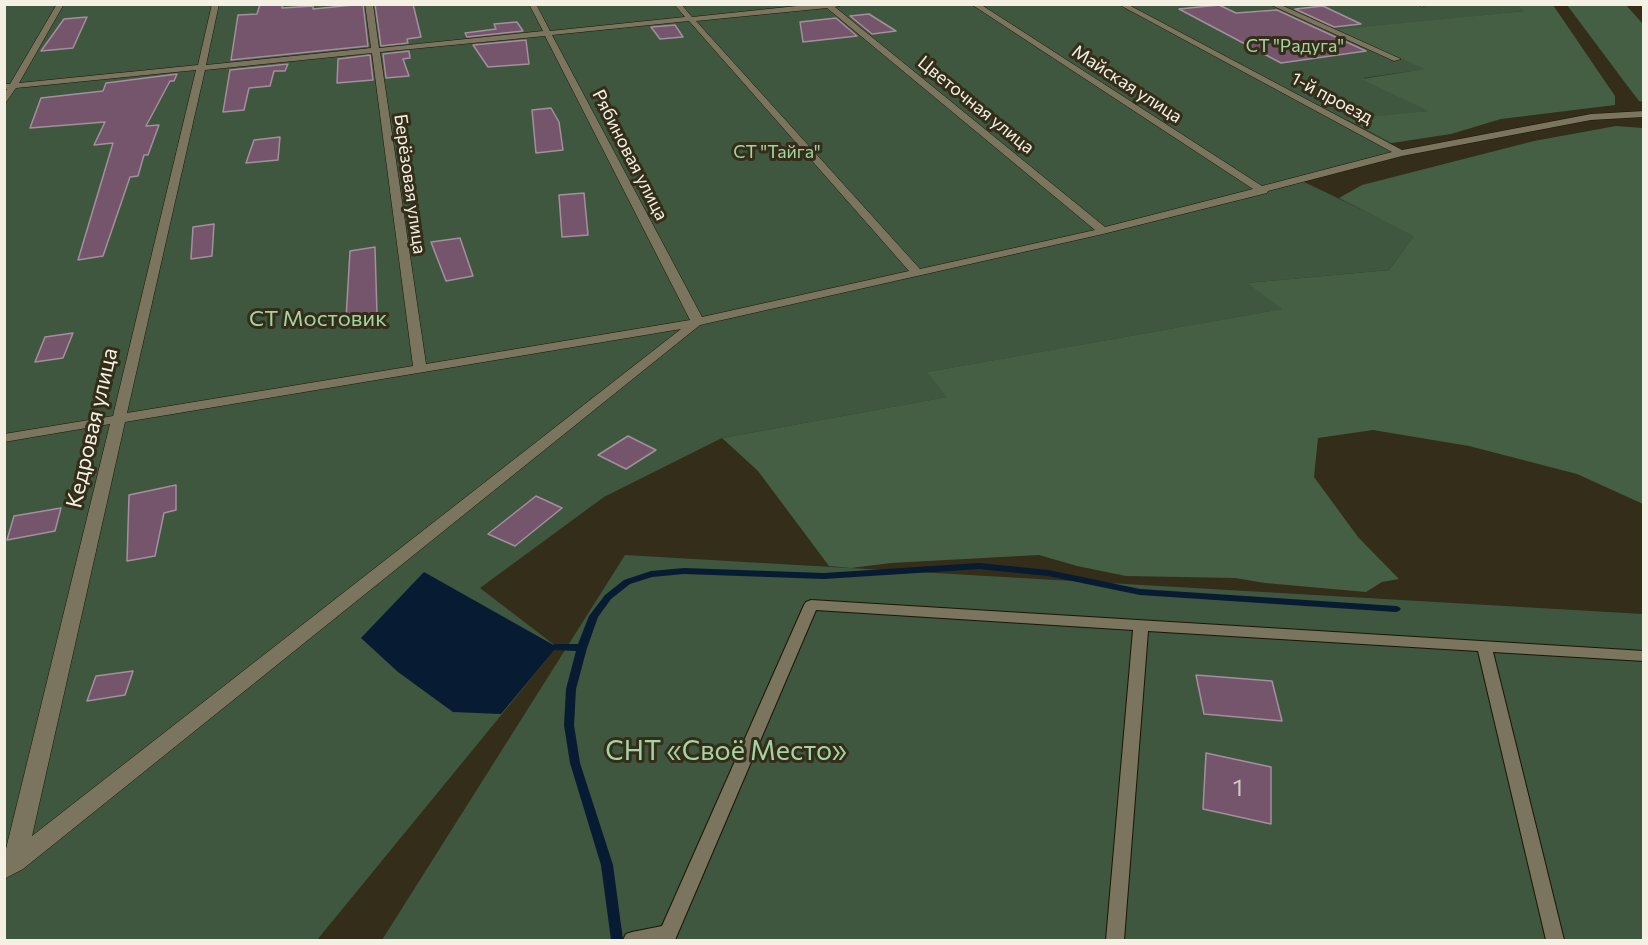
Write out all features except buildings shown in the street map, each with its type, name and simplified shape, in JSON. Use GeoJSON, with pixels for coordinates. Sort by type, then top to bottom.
{"type":"FeatureCollection","features":[{"type":"Feature","properties":{"kind":"street"},"geometry":{"type":"LineString","coordinates":[[4,102],[62,4]]}},
{"type":"Feature","properties":{"kind":"street","name":"Кедровая улица"},"geometry":{"type":"LineString","coordinates":[[10,866],[216,4]]}},
{"type":"Feature","properties":{"kind":"street","name":"Берёзовая улица"},"geometry":{"type":"LineString","coordinates":[[369,4],[420,369]]}},
{"type":"Feature","properties":{"kind":"street","name":"Рябиновая улица"},"geometry":{"type":"LineString","coordinates":[[532,4],[698,322]]}},
{"type":"Feature","properties":{"kind":"street"},"geometry":{"type":"LineString","coordinates":[[677,4],[917,273]]}},
{"type":"Feature","properties":{"kind":"street"},"geometry":{"type":"LineString","coordinates":[[4,87],[843,4]]}},
{"type":"Feature","properties":{"kind":"street","name":"Майская улица"},"geometry":{"type":"LineString","coordinates":[[974,4],[1263,191]]}},
{"type":"Feature","properties":{"kind":"street","name":"1-й проезд"},"geometry":{"type":"LineString","coordinates":[[1121,4],[1401,153]]}},
{"type":"Feature","properties":{"kind":"street"},"geometry":{"type":"LineString","coordinates":[[1272,4],[1397,59]]}},
{"type":"Feature","properties":{"kind":"street","name":"Цветочная улица"},"geometry":{"type":"LineString","coordinates":[[828,5],[1103,231]]}},
{"type":"Feature","properties":{"kind":"street"},"geometry":{"type":"LineString","coordinates":[[4,438],[698,322],[1103,231],[1263,191],[1401,153],[1591,117],[1644,114]]}},
{"type":"Feature","properties":{"kind":"street"},"geometry":{"type":"LineString","coordinates":[[10,866],[698,322]]}},
{"type":"Feature","properties":{"kind":"lane"},"geometry":{"type":"LineString","coordinates":[[632,940],[667,937],[811,605],[1644,656]]}},
{"type":"Feature","properties":{"kind":"lane"},"geometry":{"type":"LineString","coordinates":[[1115,940],[1141,624]]}},
{"type":"Feature","properties":{"kind":"lane"},"geometry":{"type":"LineString","coordinates":[[1484,646],[1555,940]]}},
{"type":"Feature","properties":{"kind":"green space","name":"СТ Мостовик"},"geometry":{"type":"Polygon","coordinates":[[[1518,4],[1524,11],[1335,31],[1427,69],[1363,78],[1429,111],[1347,120],[1392,143],[1384,144],[1401,153],[1302,181],[1415,235],[1389,270],[1248,283],[1283,309],[928,372],[948,397],[722,438],[604,497],[480,588],[557,647],[317,940],[5,940],[5,5],[1518,4]]]}},
{"type":"Feature","properties":{"kind":"green space"},"geometry":{"type":"Polygon","coordinates":[[[1518,5],[1553,5],[1615,96],[1615,105],[1501,119],[1451,134],[1392,143],[1346,119],[1428,111],[1361,79],[1425,69],[1334,30],[1524,11],[1518,5]]]}},
{"type":"Feature","properties":{"kind":"green space"},"geometry":{"type":"Polygon","coordinates":[[[1567,5],[1626,5],[1643,24],[1643,102],[1639,101],[1567,5]]]}},
{"type":"Feature","properties":{"kind":"green space"},"geometry":{"type":"Polygon","coordinates":[[[1616,126],[1643,128],[1643,504],[1577,474],[1469,446],[1373,430],[1318,438],[1314,477],[1358,537],[1399,579],[1382,582],[1366,592],[1235,578],[1126,576],[1039,555],[891,563],[851,568],[829,566],[758,471],[722,438],[947,397],[927,372],[1282,309],[1247,283],[1389,270],[1414,236],[1339,198],[1362,185],[1534,141],[1616,126]]]}},
{"type":"Feature","properties":{"kind":"green space","name":"СНТ «Своё Место»"},"geometry":{"type":"Polygon","coordinates":[[[625,555],[1643,614],[1643,940],[382,940],[625,555]]]}},
{"type":"Feature","properties":{"kind":"water"},"geometry":{"type":"Polygon","coordinates":[[[424,572],[557,647],[501,714],[453,712],[398,672],[361,638],[424,572]]]}},
{"type":"Feature","properties":{"kind":"waterway"},"geometry":{"type":"LineString","coordinates":[[582,648],[594,616],[608,597],[627,582],[651,574],[684,571],[824,576],[979,566],[1048,573],[1140,592],[1396,609]]}},
{"type":"Feature","properties":{"kind":"waterway"},"geometry":{"type":"LineString","coordinates":[[557,647],[582,648]]}},
{"type":"Feature","properties":{"kind":"waterway"},"geometry":{"type":"LineString","coordinates":[[582,648],[571,689],[569,725],[575,763],[607,865],[617,940]]}},
{"type":"Feature","properties":{"kind":"park label","name":"СТ \"Радуга\""},"geometry":{"type":"Point","coordinates":[1295,46]}},
{"type":"Feature","properties":{"kind":"park label","name":"СТ \"Тайга\""},"geometry":{"type":"Point","coordinates":[777,152]}}]}
